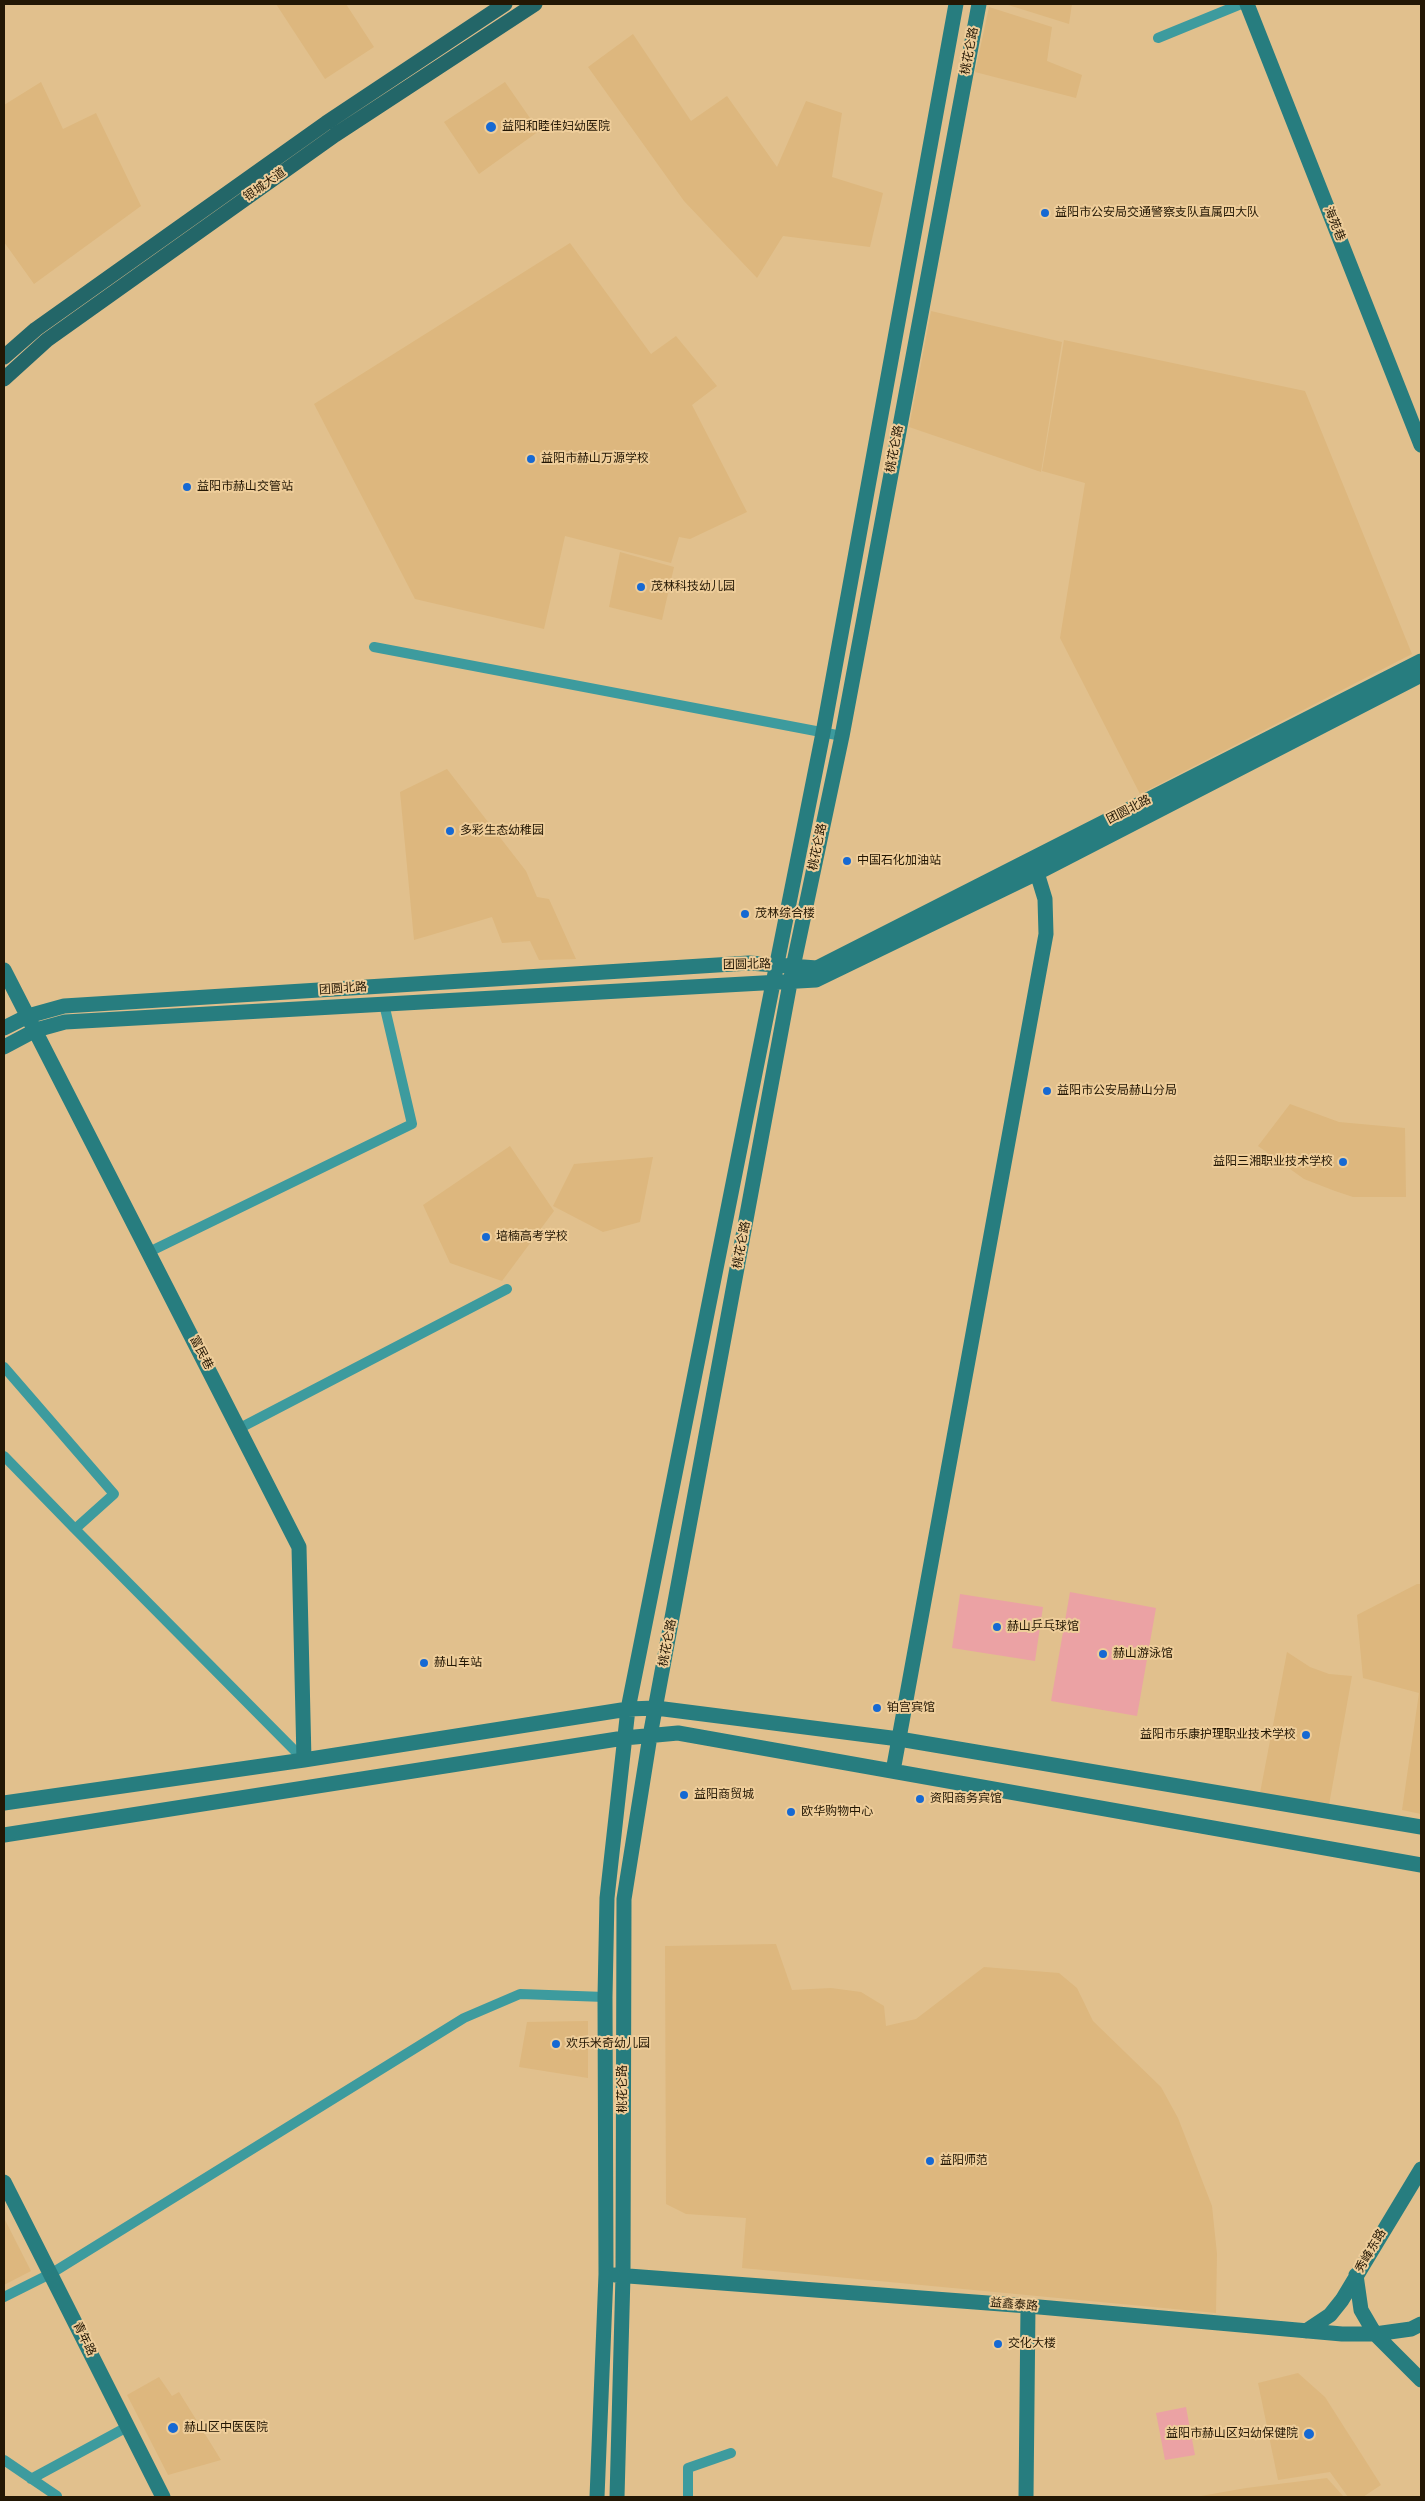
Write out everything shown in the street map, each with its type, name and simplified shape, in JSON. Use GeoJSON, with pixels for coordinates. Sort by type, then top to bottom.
{"type":"FeatureCollection","features":[{"type":"Feature","properties":{"kind":"main road","name":"银城大道"},"geometry":{"type":"LineString","coordinates":[[4,357],[36,329],[326,123],[505,4]]}},
{"type":"Feature","properties":{"kind":"main road","name":"银城大道"},"geometry":{"type":"LineString","coordinates":[[4,379],[47,340],[335,135],[535,4]]}},
{"type":"Feature","properties":{"kind":"main road","name":"桃花仑路"},"geometry":{"type":"LineString","coordinates":[[597,2497],[606,2274],[605,1996],[607,1898],[628,1709],[822,733],[956,4]]}},
{"type":"Feature","properties":{"kind":"main road","name":"桃花仑路"},"geometry":{"type":"LineString","coordinates":[[617,2497],[623,2275],[624,1898],[650,1736],[792,967],[842,736],[979,4]]}},
{"type":"Feature","properties":{"kind":"main road","name":"海苑巷"},"geometry":{"type":"LineString","coordinates":[[1247,4],[1421,445]]}},
{"type":"Feature","properties":{"kind":"main road","name":"团圆北路"},"geometry":{"type":"LineString","coordinates":[[4,1047],[36,1030],[65,1022],[773,982],[790,984],[816,980],[1035,866],[1421,660]]}},
{"type":"Feature","properties":{"kind":"main road","name":"团圆北路"},"geometry":{"type":"LineString","coordinates":[[4,1028],[28,1016],[64,1006],[749,963],[817,968],[1035,866],[1421,675]]}},
{"type":"Feature","properties":{"kind":"main road"},"geometry":{"type":"LineString","coordinates":[[893,1771],[1046,934],[1045,900],[1035,866]]}},
{"type":"Feature","properties":{"kind":"main road","name":"富民巷"},"geometry":{"type":"LineString","coordinates":[[4,970],[240,1428],[299,1547],[304,1760]]}},
{"type":"Feature","properties":{"kind":"main road"},"geometry":{"type":"LineString","coordinates":[[4,1803],[304,1760],[628,1709],[656,1708],[899,1739],[1421,1827]]}},
{"type":"Feature","properties":{"kind":"main road"},"geometry":{"type":"LineString","coordinates":[[4,1835],[624,1738],[678,1733],[1421,1865]]}},
{"type":"Feature","properties":{"kind":"main road","name":"秀峰东路"},"geometry":{"type":"LineString","coordinates":[[1421,2169],[1356,2275],[1361,2310],[1375,2334],[1421,2380]]}},
{"type":"Feature","properties":{"kind":"main road","name":"青年路"},"geometry":{"type":"LineString","coordinates":[[4,2182],[52,2273],[163,2497]]}},
{"type":"Feature","properties":{"kind":"main road","name":"益鑫泰路"},"geometry":{"type":"LineString","coordinates":[[606,2274],[1028,2306],[1306,2331],[1375,2334],[1411,2329],[1421,2324]]}},
{"type":"Feature","properties":{"kind":"main road"},"geometry":{"type":"LineString","coordinates":[[1306,2331],[1330,2315],[1356,2275]]}},
{"type":"Feature","properties":{"kind":"main road"},"geometry":{"type":"LineString","coordinates":[[1026,2497],[1028,2306]]}},
{"type":"Feature","properties":{"kind":"street"},"geometry":{"type":"LineString","coordinates":[[1158,38],[1242,4]]}},
{"type":"Feature","properties":{"kind":"street"},"geometry":{"type":"LineString","coordinates":[[374,647],[842,736]]}},
{"type":"Feature","properties":{"kind":"street"},"geometry":{"type":"LineString","coordinates":[[149,1252],[412,1124],[384,1004]]}},
{"type":"Feature","properties":{"kind":"street"},"geometry":{"type":"LineString","coordinates":[[240,1428],[507,1289]]}},
{"type":"Feature","properties":{"kind":"street"},"geometry":{"type":"LineString","coordinates":[[4,1367],[114,1494],[75,1528]]}},
{"type":"Feature","properties":{"kind":"street"},"geometry":{"type":"LineString","coordinates":[[4,1456],[304,1760]]}},
{"type":"Feature","properties":{"kind":"street"},"geometry":{"type":"LineString","coordinates":[[4,2297],[52,2273],[464,2018],[520,1994],[605,1996]]}},
{"type":"Feature","properties":{"kind":"street"},"geometry":{"type":"LineString","coordinates":[[31,2479],[128,2427]]}},
{"type":"Feature","properties":{"kind":"street"},"geometry":{"type":"LineString","coordinates":[[688,2497],[688,2468],[731,2453]]}},
{"type":"Feature","properties":{"kind":"street"},"geometry":{"type":"LineString","coordinates":[[4,2460],[57,2496]]}},
{"type":"Feature","properties":{"kind":"shaded area"},"geometry":{"type":"Polygon","coordinates":[[[276,4],[346,4],[374,47],[325,79],[276,4]]]}},
{"type":"Feature","properties":{"kind":"shaded area"},"geometry":{"type":"Polygon","coordinates":[[[1005,4],[1072,4],[1069,24],[1005,4]]]}},
{"type":"Feature","properties":{"kind":"shaded area"},"geometry":{"type":"Polygon","coordinates":[[[989,7],[1052,27],[1047,61],[1082,75],[1076,98],[975,72],[989,7]]]}},
{"type":"Feature","properties":{"kind":"shaded area"},"geometry":{"type":"Polygon","coordinates":[[[633,34],[691,121],[727,96],[777,167],[806,101],[842,113],[832,177],[883,193],[870,247],[783,236],[757,278],[684,201],[588,67],[633,34]]]}},
{"type":"Feature","properties":{"kind":"shaded area"},"geometry":{"type":"Polygon","coordinates":[[[41,82],[63,129],[96,113],[141,206],[34,284],[4,242],[4,105],[41,82]]]}},
{"type":"Feature","properties":{"kind":"shaded area","name":"益阳和睦佳妇幼医院"},"geometry":{"type":"Polygon","coordinates":[[[505,82],[539,131],[479,174],[444,122],[505,82]]]}},
{"type":"Feature","properties":{"kind":"shaded area","name":"益阳市赫山万源学校"},"geometry":{"type":"Polygon","coordinates":[[[570,243],[651,354],[676,336],[717,386],[692,405],[747,512],[690,539],[679,537],[671,563],[565,536],[544,629],[415,599],[314,404],[570,243]]]}},
{"type":"Feature","properties":{"kind":"shaded area"},"geometry":{"type":"Polygon","coordinates":[[[931,311],[1062,342],[1041,472],[909,427],[931,311]]]}},
{"type":"Feature","properties":{"kind":"shaded area"},"geometry":{"type":"Polygon","coordinates":[[[1064,340],[1305,391],[1412,654],[1140,794],[1060,638],[1085,483],[1042,471],[1064,340]]]}},
{"type":"Feature","properties":{"kind":"shaded area","name":"茂林科技幼儿园"},"geometry":{"type":"Polygon","coordinates":[[[620,552],[674,567],[662,620],[609,607],[620,552]]]}},
{"type":"Feature","properties":{"kind":"shaded area","name":"多彩生态幼稚园"},"geometry":{"type":"Polygon","coordinates":[[[447,769],[526,871],[537,897],[549,899],[576,959],[539,960],[530,941],[502,943],[492,917],[414,940],[400,792],[447,769]]]}},
{"type":"Feature","properties":{"kind":"shaded area","name":"益阳三湘职业技术学校"},"geometry":{"type":"Polygon","coordinates":[[[1290,1104],[1339,1122],[1405,1128],[1406,1197],[1353,1197],[1335,1191],[1304,1179],[1258,1146],[1290,1104]]]}},
{"type":"Feature","properties":{"kind":"shaded area","name":"培楠高考学校"},"geometry":{"type":"Polygon","coordinates":[[[510,1146],[554,1211],[502,1281],[450,1263],[423,1205],[510,1146]]]}},
{"type":"Feature","properties":{"kind":"shaded area"},"geometry":{"type":"Polygon","coordinates":[[[653,1157],[640,1222],[603,1232],[553,1206],[574,1164],[653,1157]]]}},
{"type":"Feature","properties":{"kind":"shaded area"},"geometry":{"type":"Polygon","coordinates":[[[1417,1584],[1421,1584],[1421,1814],[1402,1810],[1419,1693],[1363,1678],[1357,1615],[1417,1584]]]}},
{"type":"Feature","properties":{"kind":"shaded area","name":"赫山游泳馆"},"geometry":{"type":"Polygon","coordinates":[[[1070,1592],[1156,1608],[1137,1716],[1051,1701],[1070,1592]]]}},
{"type":"Feature","properties":{"kind":"shaded area","name":"赫山乒乓球馆"},"geometry":{"type":"Polygon","coordinates":[[[960,1594],[1043,1607],[1035,1661],[952,1648],[960,1594]]]}},
{"type":"Feature","properties":{"kind":"shaded area","name":"益阳市乐康护理职业技术学校"},"geometry":{"type":"Polygon","coordinates":[[[1287,1652],[1310,1667],[1329,1674],[1352,1676],[1329,1805],[1260,1793],[1287,1652]]]}},
{"type":"Feature","properties":{"kind":"shaded area","name":"益阳师范"},"geometry":{"type":"Polygon","coordinates":[[[776,1944],[792,1990],[831,1988],[861,1992],[884,2006],[886,2026],[916,2019],[984,1967],[1059,1973],[1077,1988],[1093,2021],[1161,2087],[1178,2118],[1212,2206],[1217,2254],[1216,2313],[742,2268],[746,2218],[686,2214],[666,2204],[665,1946],[776,1944]]]}},
{"type":"Feature","properties":{"kind":"shaded area","name":"欢乐米奇幼儿园"},"geometry":{"type":"Polygon","coordinates":[[[588,2021],[588,2078],[519,2067],[527,2022],[588,2021]]]}},
{"type":"Feature","properties":{"kind":"shaded area"},"geometry":{"type":"Polygon","coordinates":[[[4,2218],[31,2271],[4,2285],[4,2218]]]}},
{"type":"Feature","properties":{"kind":"shaded area","name":"益阳市赫山区妇幼保健院"},"geometry":{"type":"Polygon","coordinates":[[[1298,2373],[1325,2397],[1381,2485],[1363,2497],[1348,2497],[1330,2472],[1278,2480],[1258,2383],[1298,2373]]]}},
{"type":"Feature","properties":{"kind":"shaded area","name":"赫山区中医医院"},"geometry":{"type":"Polygon","coordinates":[[[159,2377],[172,2396],[179,2392],[221,2460],[168,2475],[127,2395],[159,2377]]]}},
{"type":"Feature","properties":{"kind":"shaded area"},"geometry":{"type":"Polygon","coordinates":[[[1186,2407],[1195,2455],[1165,2460],[1156,2413],[1186,2407]]]}},
{"type":"Feature","properties":{"kind":"shaded area"},"geometry":{"type":"Polygon","coordinates":[[[1327,2478],[1344,2497],[1195,2497],[1246,2488],[1327,2478]]]}},
{"type":"Feature","properties":{"kind":"place","name":"益阳和睦佳妇幼医院"},"geometry":{"type":"Point","coordinates":[491,127]}},
{"type":"Feature","properties":{"kind":"place","name":"益阳市公安局交通警察支队直属四大队"},"geometry":{"type":"Point","coordinates":[1045,213]}},
{"type":"Feature","properties":{"kind":"place","name":"益阳市赫山万源学校"},"geometry":{"type":"Point","coordinates":[531,459]}},
{"type":"Feature","properties":{"kind":"place","name":"益阳市赫山交管站"},"geometry":{"type":"Point","coordinates":[187,487]}},
{"type":"Feature","properties":{"kind":"place","name":"茂林科技幼儿园"},"geometry":{"type":"Point","coordinates":[641,587]}},
{"type":"Feature","properties":{"kind":"place","name":"多彩生态幼稚园"},"geometry":{"type":"Point","coordinates":[450,831]}},
{"type":"Feature","properties":{"kind":"place","name":"中国石化加油站"},"geometry":{"type":"Point","coordinates":[847,861]}},
{"type":"Feature","properties":{"kind":"place","name":"茂林综合楼"},"geometry":{"type":"Point","coordinates":[745,914]}},
{"type":"Feature","properties":{"kind":"place","name":"益阳市公安局赫山分局"},"geometry":{"type":"Point","coordinates":[1047,1091]}},
{"type":"Feature","properties":{"kind":"place","name":"益阳三湘职业技术学校"},"geometry":{"type":"Point","coordinates":[1343,1162]}},
{"type":"Feature","properties":{"kind":"place","name":"培楠高考学校"},"geometry":{"type":"Point","coordinates":[486,1237]}},
{"type":"Feature","properties":{"kind":"place","name":"赫山乒乓球馆"},"geometry":{"type":"Point","coordinates":[997,1627]}},
{"type":"Feature","properties":{"kind":"place","name":"赫山游泳馆"},"geometry":{"type":"Point","coordinates":[1103,1654]}},
{"type":"Feature","properties":{"kind":"place","name":"赫山车站"},"geometry":{"type":"Point","coordinates":[424,1663]}},
{"type":"Feature","properties":{"kind":"place","name":"铂宫宾馆"},"geometry":{"type":"Point","coordinates":[877,1708]}},
{"type":"Feature","properties":{"kind":"place","name":"益阳市乐康护理职业技术学校"},"geometry":{"type":"Point","coordinates":[1306,1735]}},
{"type":"Feature","properties":{"kind":"place","name":"益阳商贸城"},"geometry":{"type":"Point","coordinates":[684,1795]}},
{"type":"Feature","properties":{"kind":"place","name":"资阳商务宾馆"},"geometry":{"type":"Point","coordinates":[920,1799]}},
{"type":"Feature","properties":{"kind":"place","name":"欧华购物中心"},"geometry":{"type":"Point","coordinates":[791,1812]}},
{"type":"Feature","properties":{"kind":"place","name":"欢乐米奇幼儿园"},"geometry":{"type":"Point","coordinates":[556,2044]}},
{"type":"Feature","properties":{"kind":"place","name":"益阳师范"},"geometry":{"type":"Point","coordinates":[930,2161]}},
{"type":"Feature","properties":{"kind":"place","name":"交化大楼"},"geometry":{"type":"Point","coordinates":[998,2344]}},
{"type":"Feature","properties":{"kind":"place","name":"赫山区中医医院"},"geometry":{"type":"Point","coordinates":[173,2428]}},
{"type":"Feature","properties":{"kind":"place","name":"益阳市赫山区妇幼保健院"},"geometry":{"type":"Point","coordinates":[1309,2434]}}]}
